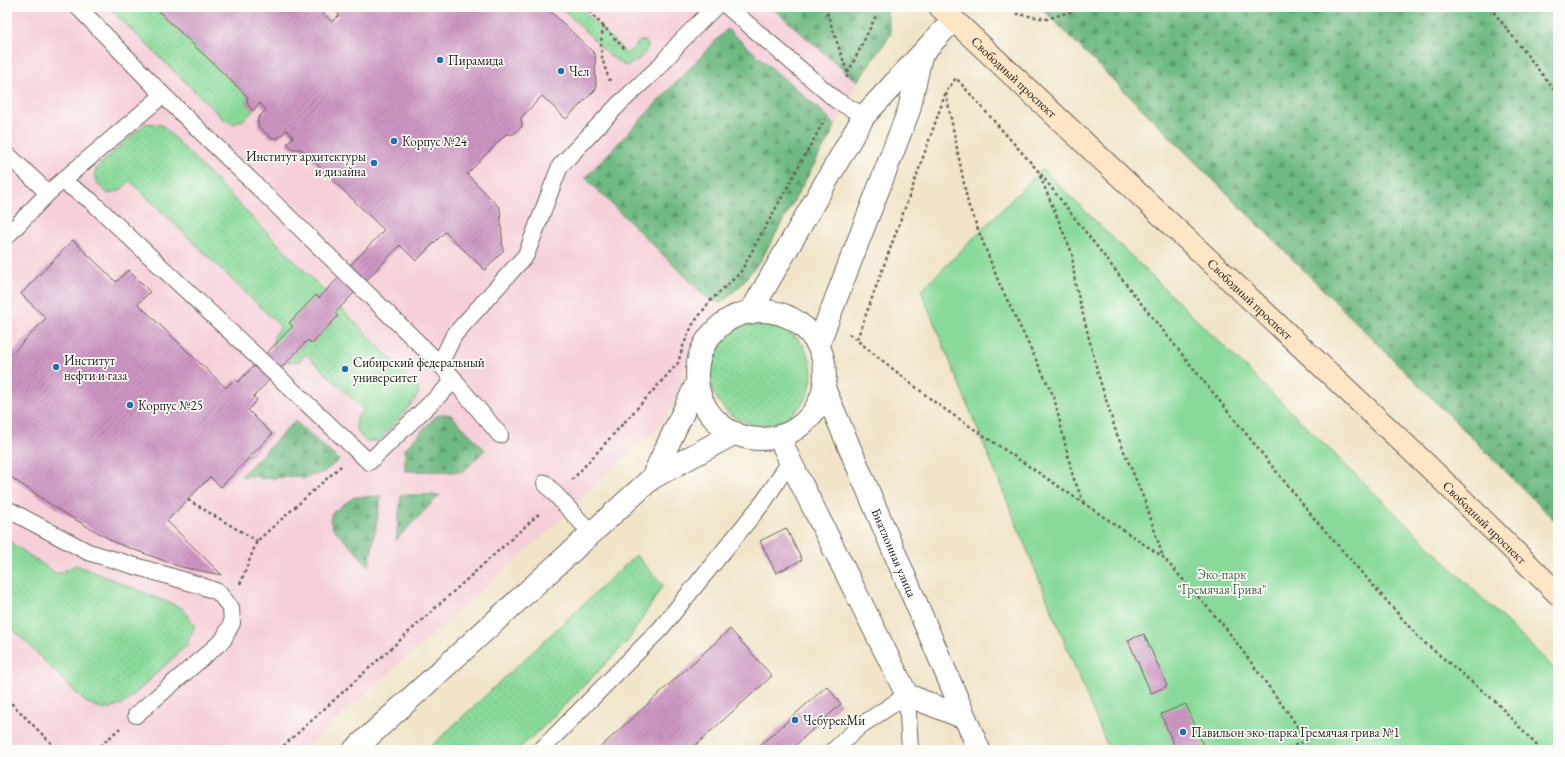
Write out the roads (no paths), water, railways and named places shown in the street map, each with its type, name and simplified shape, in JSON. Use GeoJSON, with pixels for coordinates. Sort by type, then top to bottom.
{"type":"FeatureCollection","features":[{"type":"Feature","properties":{"kind":"main road","name":"Свободный проспект"},"geometry":{"type":"LineString","coordinates":[[947,14],[1430,468],[1558,594]]}},
{"type":"Feature","properties":{"kind":"street"},"geometry":{"type":"LineString","coordinates":[[750,313],[864,116],[921,56],[947,14]]}},
{"type":"Feature","properties":{"kind":"street"},"geometry":{"type":"LineString","coordinates":[[818,345],[909,110],[921,56]]}},
{"type":"Feature","properties":{"kind":"street"},"geometry":{"type":"LineString","coordinates":[[768,311],[788,316],[805,328],[818,345],[825,366],[824,388],[818,404],[808,418],[794,430],[779,436],[764,439],[749,438],[735,433],[717,421],[704,404],[698,383],[698,364],[703,346],[714,330],[729,319],[750,313],[768,311]]}},
{"type":"Feature","properties":{"kind":"street"},"geometry":{"type":"LineString","coordinates":[[652,478],[698,383]]}},
{"type":"Feature","properties":{"kind":"street","name":"Биатлонная улица"},"geometry":{"type":"LineString","coordinates":[[824,388],[978,750]]}},
{"type":"Feature","properties":{"kind":"street"},"geometry":{"type":"LineString","coordinates":[[354,750],[652,478],[735,433]]}},
{"type":"Feature","properties":{"kind":"street"},"geometry":{"type":"LineString","coordinates":[[779,436],[790,461],[907,695],[965,718]]}},
{"type":"Feature","properties":{"kind":"lane"},"geometry":{"type":"LineString","coordinates":[[78,7],[163,95],[440,364],[500,435]]}},
{"type":"Feature","properties":{"kind":"lane"},"geometry":{"type":"LineString","coordinates":[[440,364],[454,335],[526,255],[560,166],[619,104],[659,67],[680,42],[715,7]]}},
{"type":"Feature","properties":{"kind":"lane"},"geometry":{"type":"LineString","coordinates":[[728,7],[836,100],[864,116]]}},
{"type":"Feature","properties":{"kind":"lane"},"geometry":{"type":"LineString","coordinates":[[7,236],[48,193],[163,95]]}},
{"type":"Feature","properties":{"kind":"lane"},"geometry":{"type":"LineString","coordinates":[[7,154],[48,193]]}},
{"type":"Feature","properties":{"kind":"lane"},"geometry":{"type":"LineString","coordinates":[[62,181],[90,200],[369,462],[455,380]]}},
{"type":"Feature","properties":{"kind":"lane"},"geometry":{"type":"LineString","coordinates":[[541,750],[661,628],[765,500],[790,461]]}},
{"type":"Feature","properties":{"kind":"lane"},"geometry":{"type":"LineString","coordinates":[[545,483],[591,533]]}},
{"type":"Feature","properties":{"kind":"lane"},"geometry":{"type":"LineString","coordinates":[[7,509],[88,552],[218,592],[231,608],[232,623],[223,640],[136,715]]}},
{"type":"Feature","properties":{"kind":"lane"},"geometry":{"type":"LineString","coordinates":[[834,750],[860,726],[907,695]]}},
{"type":"Feature","properties":{"kind":"lane"},"geometry":{"type":"LineString","coordinates":[[907,695],[910,750]]}},
{"type":"Feature","properties":{"kind":"place","name":"Пирамида"},"geometry":{"type":"Point","coordinates":[440,60]}},
{"type":"Feature","properties":{"kind":"place","name":"Чел"},"geometry":{"type":"Point","coordinates":[561,71]}},
{"type":"Feature","properties":{"kind":"place","name":"Корпус №24"},"geometry":{"type":"Point","coordinates":[394,141]}},
{"type":"Feature","properties":{"kind":"place","name":"Институт архитектуры и дизайна"},"geometry":{"type":"Point","coordinates":[374,163]}},
{"type":"Feature","properties":{"kind":"place","name":"Институт нефти и газа"},"geometry":{"type":"Point","coordinates":[56,367]}},
{"type":"Feature","properties":{"kind":"place","name":"Сибирский федеральный университет"},"geometry":{"type":"Point","coordinates":[345,369]}},
{"type":"Feature","properties":{"kind":"place","name":"Корпус №25"},"geometry":{"type":"Point","coordinates":[130,405]}},
{"type":"Feature","properties":{"kind":"place","name":"ЧебурекМи"},"geometry":{"type":"Point","coordinates":[795,720]}},
{"type":"Feature","properties":{"kind":"place","name":"Павильон эко-парка Гремячая грива №1"},"geometry":{"type":"Point","coordinates":[1183,732]}},
{"type":"Feature","properties":{"kind":"park label","name":"Эко-парк \"Гремячая Грива\""},"geometry":{"type":"Point","coordinates":[1222,582]}}]}
